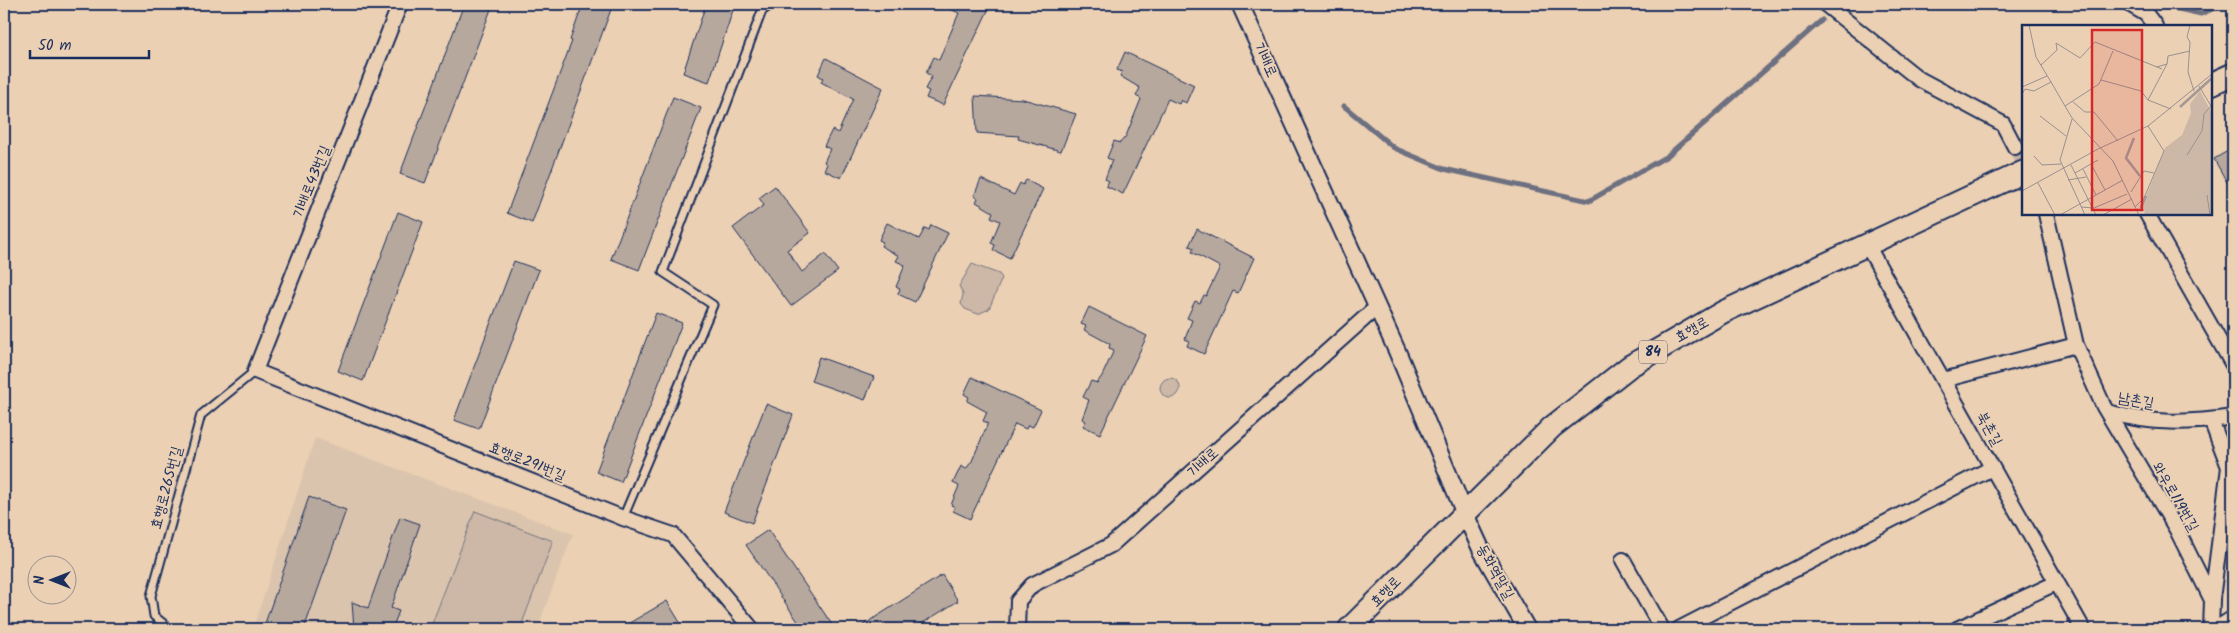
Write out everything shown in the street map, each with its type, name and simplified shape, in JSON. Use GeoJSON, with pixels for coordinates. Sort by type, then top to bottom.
{"type":"FeatureCollection","features":[{"type":"Feature","properties":{"kind":"main road"},"geometry":{"type":"LineString","coordinates":[[2212,84],[2233,74]]}},
{"type":"Feature","properties":{"kind":"main road","name":"효행로"},"geometry":{"type":"LineString","coordinates":[[1349,629],[1552,427],[1630,366],[1723,312],[2022,172]]}},
{"type":"Feature","properties":{"kind":"street","name":"기배로43번길"},"geometry":{"type":"LineString","coordinates":[[255,372],[400,4]]}},
{"type":"Feature","properties":{"kind":"street","name":"기배로"},"geometry":{"type":"LineString","coordinates":[[1240,4],[1377,307],[1465,514]]}},
{"type":"Feature","properties":{"kind":"street"},"geometry":{"type":"LineString","coordinates":[[1825,4],[1919,79],[2003,124],[2015,147]]}},
{"type":"Feature","properties":{"kind":"street"},"geometry":{"type":"LineString","coordinates":[[2129,4],[2146,14],[2154,25]]}},
{"type":"Feature","properties":{"kind":"street","name":"남촌길"},"geometry":{"type":"LineString","coordinates":[[2046,215],[2076,345],[2107,412],[2142,421],[2211,420],[2233,417]]}},
{"type":"Feature","properties":{"kind":"street"},"geometry":{"type":"LineString","coordinates":[[2148,215],[2233,365]]}},
{"type":"Feature","properties":{"kind":"street","name":"북촌길"},"geometry":{"type":"LineString","coordinates":[[1867,245],[2083,629]]}},
{"type":"Feature","properties":{"kind":"street","name":"기배로"},"geometry":{"type":"LineString","coordinates":[[1017,629],[1018,601],[1032,585],[1111,545],[1377,307]]}},
{"type":"Feature","properties":{"kind":"street"},"geometry":{"type":"LineString","coordinates":[[1943,380],[2076,345]]}},
{"type":"Feature","properties":{"kind":"street","name":"효행로291번길"},"geometry":{"type":"LineString","coordinates":[[255,372],[623,518],[673,535],[752,629]]}},
{"type":"Feature","properties":{"kind":"street","name":"와우로119번길"},"geometry":{"type":"LineString","coordinates":[[2107,412],[2177,530],[2212,600]]}},
{"type":"Feature","properties":{"kind":"street","name":"와우로119번길"},"geometry":{"type":"LineString","coordinates":[[2211,420],[2229,468],[2212,600],[2211,629]]}},
{"type":"Feature","properties":{"kind":"street"},"geometry":{"type":"LineString","coordinates":[[1679,629],[1992,468]]}},
{"type":"Feature","properties":{"kind":"street","name":"동화역말길"},"geometry":{"type":"LineString","coordinates":[[1465,514],[1482,551],[1527,629]]}},
{"type":"Feature","properties":{"kind":"street"},"geometry":{"type":"LineString","coordinates":[[1623,560],[1662,629]]}},
{"type":"Feature","properties":{"kind":"street"},"geometry":{"type":"LineString","coordinates":[[1958,629],[2056,583]]}},
{"type":"Feature","properties":{"kind":"street"},"geometry":{"type":"LineString","coordinates":[[2216,629],[2233,618]]}},
{"type":"Feature","properties":{"kind":"lane"},"geometry":{"type":"LineString","coordinates":[[623,518],[713,305],[663,272],[762,11],[772,4]]}},
{"type":"Feature","properties":{"kind":"lane","name":"효행로265번길"},"geometry":{"type":"LineString","coordinates":[[170,629],[154,616],[151,596],[201,415],[255,372]]}},
{"type":"Feature","properties":{"kind":"shaded area"},"geometry":{"type":"Polygon","coordinates":[[[972,264],[999,274],[1002,278],[989,309],[978,314],[965,309],[961,304],[963,294],[959,286],[972,264]]]}},
{"type":"Feature","properties":{"kind":"shaded area"},"geometry":{"type":"Polygon","coordinates":[[[1166,378],[1174,378],[1180,384],[1180,392],[1174,398],[1166,398],[1160,392],[1160,384],[1166,378]]]}},
{"type":"Feature","properties":{"kind":"shaded area"},"geometry":{"type":"Polygon","coordinates":[[[315,438],[573,534],[537,629],[253,629],[315,438]]]}},
{"type":"Feature","properties":{"kind":"shaded area"},"geometry":{"type":"Polygon","coordinates":[[[475,511],[553,541],[520,629],[430,629],[475,511]]]}},
{"type":"Feature","properties":{"kind":"building"},"geometry":{"type":"Polygon","coordinates":[[[464,4],[493,4],[425,183],[400,174],[464,4]]]}},
{"type":"Feature","properties":{"kind":"building"},"geometry":{"type":"Polygon","coordinates":[[[583,4],[613,4],[532,223],[507,213],[572,41],[570,40],[583,4]]]}},
{"type":"Feature","properties":{"kind":"building"},"geometry":{"type":"Polygon","coordinates":[[[706,4],[735,4],[709,82],[683,73],[706,4]]]}},
{"type":"Feature","properties":{"kind":"building"},"geometry":{"type":"Polygon","coordinates":[[[939,4],[991,4],[943,105],[926,98],[929,91],[925,89],[932,76],[926,73],[934,57],[939,60],[959,13],[939,4]]]}},
{"type":"Feature","properties":{"kind":"building"},"geometry":{"type":"Polygon","coordinates":[[[1125,52],[1194,85],[1186,103],[1181,100],[1179,104],[1168,99],[1123,194],[1106,186],[1109,181],[1105,179],[1112,160],[1107,158],[1114,141],[1120,143],[1126,136],[1141,99],[1136,96],[1140,88],[1120,76],[1122,72],[1117,70],[1125,52]]]}},
{"type":"Feature","properties":{"kind":"building"},"geometry":{"type":"Polygon","coordinates":[[[826,58],[883,88],[841,178],[824,170],[827,164],[824,162],[830,149],[824,146],[832,130],[838,133],[853,99],[821,82],[823,78],[818,75],[826,58]]]}},
{"type":"Feature","properties":{"kind":"building"},"geometry":{"type":"Polygon","coordinates":[[[975,96],[1023,99],[1076,114],[1061,151],[1018,139],[1019,136],[977,133],[975,96]]]}},
{"type":"Feature","properties":{"kind":"building"},"geometry":{"type":"Polygon","coordinates":[[[673,97],[701,108],[639,270],[611,259],[673,97]]]}},
{"type":"Feature","properties":{"kind":"building"},"geometry":{"type":"Polygon","coordinates":[[[2233,148],[2233,193],[2214,159],[2233,148]]]}},
{"type":"Feature","properties":{"kind":"building"},"geometry":{"type":"Polygon","coordinates":[[[981,179],[1014,195],[1020,183],[1023,185],[1026,180],[1043,189],[1010,258],[993,250],[995,245],[991,243],[1000,221],[991,217],[993,212],[976,202],[978,198],[974,196],[981,179]]]}},
{"type":"Feature","properties":{"kind":"building"},"geometry":{"type":"Polygon","coordinates":[[[775,186],[810,233],[787,250],[802,272],[825,254],[838,271],[791,306],[733,228],[764,205],[759,198],[775,186]]]}},
{"type":"Feature","properties":{"kind":"building"},"geometry":{"type":"Polygon","coordinates":[[[398,212],[423,222],[363,381],[338,371],[398,212]]]}},
{"type":"Feature","properties":{"kind":"building"},"geometry":{"type":"Polygon","coordinates":[[[887,223],[919,239],[925,228],[929,230],[931,225],[948,233],[915,302],[898,294],[900,289],[896,287],[905,265],[896,261],[899,256],[881,246],[883,242],[879,240],[887,223]]]}},
{"type":"Feature","properties":{"kind":"building"},"geometry":{"type":"Polygon","coordinates":[[[1197,229],[1254,258],[1238,293],[1233,291],[1204,354],[1187,346],[1189,341],[1185,339],[1192,320],[1187,318],[1195,301],[1200,303],[1204,295],[1206,296],[1220,267],[1192,252],[1194,248],[1189,246],[1197,229]]]}},
{"type":"Feature","properties":{"kind":"building"},"geometry":{"type":"Polygon","coordinates":[[[514,261],[539,270],[479,429],[454,420],[514,261]]]}},
{"type":"Feature","properties":{"kind":"building"},"geometry":{"type":"Polygon","coordinates":[[[1089,307],[1147,336],[1100,434],[1083,426],[1086,421],[1082,419],[1089,400],[1083,397],[1091,381],[1097,383],[1102,376],[1114,350],[1109,348],[1110,344],[1084,330],[1086,326],[1081,324],[1089,307]]]}},
{"type":"Feature","properties":{"kind":"building"},"geometry":{"type":"Polygon","coordinates":[[[656,313],[682,323],[621,482],[596,472],[656,313]]]}},
{"type":"Feature","properties":{"kind":"building"},"geometry":{"type":"Polygon","coordinates":[[[819,357],[874,377],[865,400],[811,381],[819,357]]]}},
{"type":"Feature","properties":{"kind":"building"},"geometry":{"type":"Polygon","coordinates":[[[972,377],[1041,410],[1033,427],[1028,425],[1026,429],[1015,424],[970,519],[953,511],[955,507],[951,505],[959,486],[953,483],[961,466],[966,469],[972,461],[988,423],[983,421],[987,412],[967,401],[969,397],[964,394],[972,377]]]}},
{"type":"Feature","properties":{"kind":"building"},"geometry":{"type":"Polygon","coordinates":[[[766,404],[793,415],[752,523],[724,512],[766,404]]]}},
{"type":"Feature","properties":{"kind":"building"},"geometry":{"type":"Polygon","coordinates":[[[309,497],[346,510],[304,629],[263,629],[309,497]]]}},
{"type":"Feature","properties":{"kind":"building"},"geometry":{"type":"Polygon","coordinates":[[[400,517],[420,524],[391,608],[399,611],[392,629],[354,629],[352,602],[368,608],[400,517]]]}},
{"type":"Feature","properties":{"kind":"building"},"geometry":{"type":"Polygon","coordinates":[[[768,530],[835,629],[803,629],[746,545],[768,530]]]}},
{"type":"Feature","properties":{"kind":"building"},"geometry":{"type":"Polygon","coordinates":[[[942,575],[958,601],[913,629],[857,629],[942,575]]]}},
{"type":"Feature","properties":{"kind":"building"},"geometry":{"type":"Polygon","coordinates":[[[667,601],[684,629],[619,629],[667,601]]]}},
{"type":"Feature","properties":{"kind":"waterway"},"geometry":{"type":"LineString","coordinates":[[2156,4],[2201,14],[2224,4]]}},
{"type":"Feature","properties":{"kind":"waterway"},"geometry":{"type":"LineString","coordinates":[[1344,106],[1394,148],[1444,169],[1589,201],[1667,156],[1822,20]]}},
{"type":"Feature","properties":{"kind":"tunnel"},"geometry":{"type":"LineString","coordinates":[[2015,147],[2022,161]]}}]}
